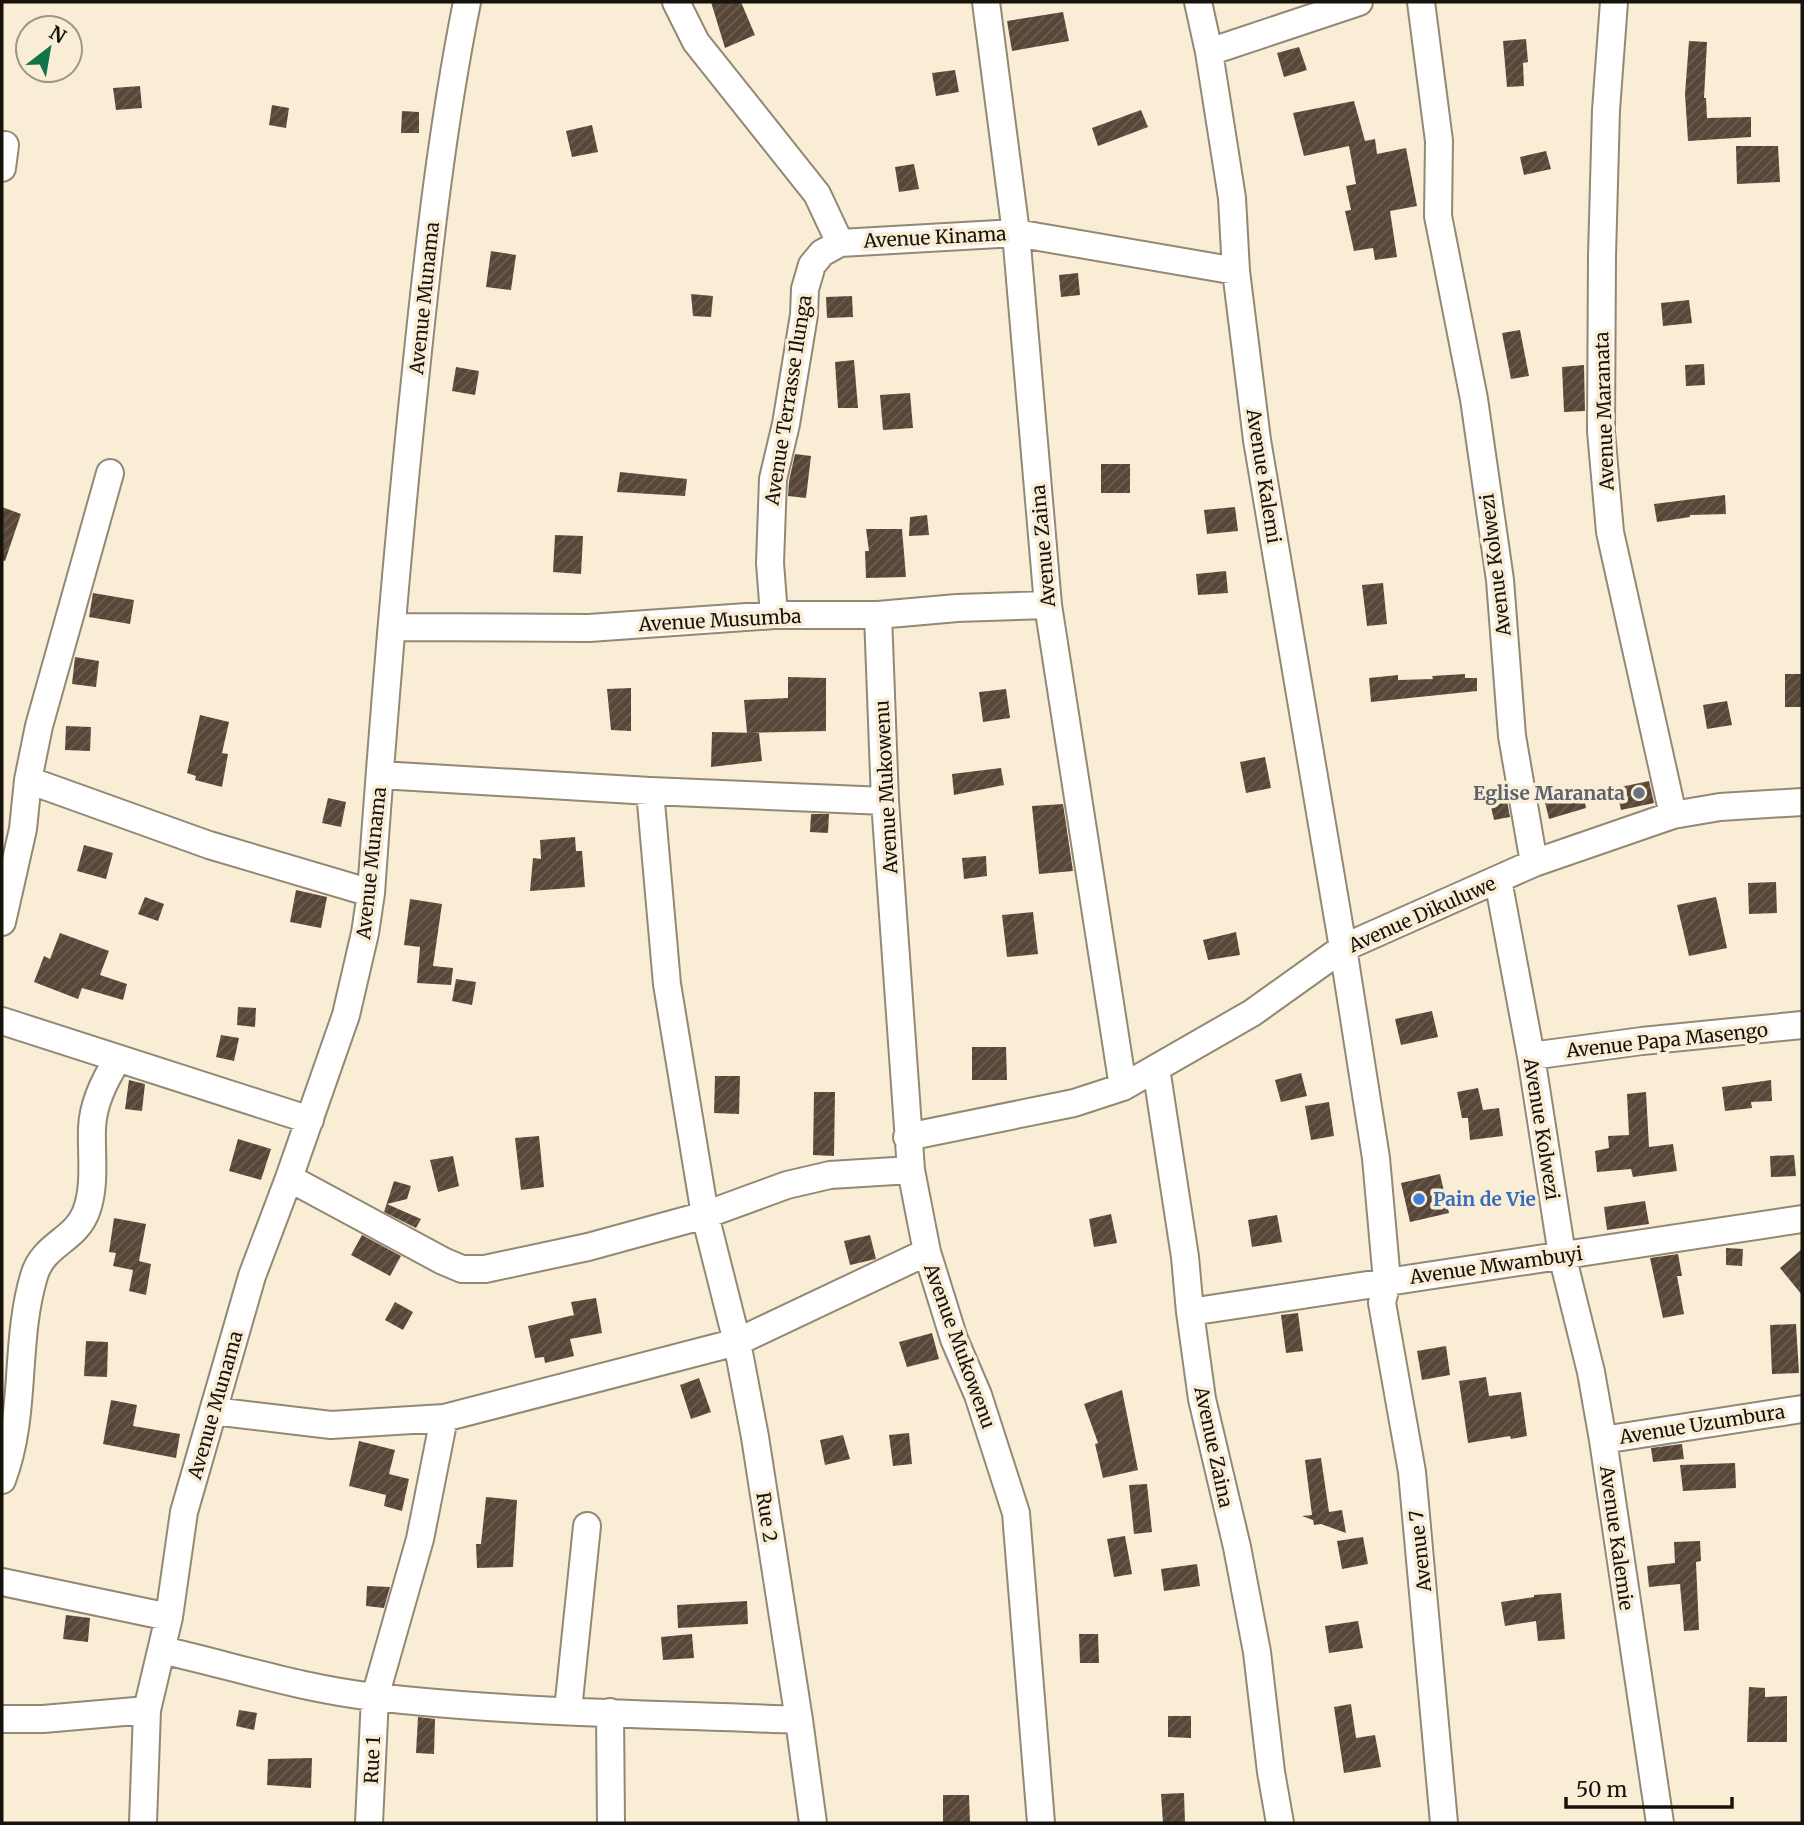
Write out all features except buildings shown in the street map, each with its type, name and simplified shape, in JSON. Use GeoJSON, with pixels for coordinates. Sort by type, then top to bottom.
{"type":"FeatureCollection","features":[{"type":"Feature","properties":{"kind":"street","name":"Avenue Munama"},"geometry":{"type":"LineString","coordinates":[[143,1823],[148,1710],[169,1617],[184,1511],[252,1276],[346,1015],[365,933],[371,893],[392,626],[432,221],[453,74],[467,2]]}},
{"type":"Feature","properties":{"kind":"street","name":"Avenue Kinama"},"geometry":{"type":"LineString","coordinates":[[676,2],[696,42],[817,194],[840,243],[1016,233],[1236,271]]}},
{"type":"Feature","properties":{"kind":"street","name":"Avenue Zaina"},"geometry":{"type":"LineString","coordinates":[[986,2],[1016,233],[1048,605],[1123,1087]]}},
{"type":"Feature","properties":{"kind":"street","name":"Avenue Kalemi"},"geometry":{"type":"LineString","coordinates":[[1198,2],[1209,52],[1232,198],[1236,271],[1257,440],[1376,1158],[1387,1281]]}},
{"type":"Feature","properties":{"kind":"street"},"geometry":{"type":"LineString","coordinates":[[1209,52],[1359,2]]}},
{"type":"Feature","properties":{"kind":"street","name":"Avenue Kolwezi"},"geometry":{"type":"LineString","coordinates":[[1421,2],[1439,141],[1438,216],[1474,399],[1500,580],[1512,736],[1534,863]]}},
{"type":"Feature","properties":{"kind":"street","name":"Avenue Maranata"},"geometry":{"type":"LineString","coordinates":[[1614,2],[1606,110],[1601,431],[1610,532],[1673,814]]}},
{"type":"Feature","properties":{"kind":"street","name":"Avenue Terrasse Ilunga"},"geometry":{"type":"LineString","coordinates":[[774,615],[770,564],[773,479],[786,424],[804,315],[805,289],[812,265],[822,253],[840,243]]}},
{"type":"Feature","properties":{"kind":"street"},"geometry":{"type":"LineString","coordinates":[[2,922],[23,829],[28,780],[39,726],[110,472]]}},
{"type":"Feature","properties":{"kind":"street","name":"Avenue Musumba"},"geometry":{"type":"LineString","coordinates":[[392,626],[589,628],[774,615],[878,615],[957,608],[1048,605]]}},
{"type":"Feature","properties":{"kind":"street","name":"Avenue Mukowenu"},"geometry":{"type":"LineString","coordinates":[[878,615],[885,801],[911,1170],[927,1252],[954,1339],[978,1395],[1016,1513],[1041,1823]]}},
{"type":"Feature","properties":{"kind":"street"},"geometry":{"type":"LineString","coordinates":[[380,775],[885,801]]}},
{"type":"Feature","properties":{"kind":"street"},"geometry":{"type":"LineString","coordinates":[[28,780],[209,845],[371,893]]}},
{"type":"Feature","properties":{"kind":"street","name":"Rue 2"},"geometry":{"type":"LineString","coordinates":[[650,791],[667,985],[705,1214],[737,1342],[755,1437],[813,1823]]}},
{"type":"Feature","properties":{"kind":"street","name":"Avenue Dikuluwe"},"geometry":{"type":"LineString","coordinates":[[907,1137],[1074,1103],[1123,1087],[1252,1013],[1343,948],[1534,863],[1673,814],[1720,807],[1802,802]]}},
{"type":"Feature","properties":{"kind":"street","name":"Avenue Kolwezi"},"geometry":{"type":"LineString","coordinates":[[1498,880],[1531,1056],[1562,1255]]}},
{"type":"Feature","properties":{"kind":"street"},"geometry":{"type":"LineString","coordinates":[[2,1021],[310,1119]]}},
{"type":"Feature","properties":{"kind":"street","name":"Avenue Papa Masengo"},"geometry":{"type":"LineString","coordinates":[[1531,1056],[1642,1041],[1802,1025]]}},
{"type":"Feature","properties":{"kind":"street"},"geometry":{"type":"LineString","coordinates":[[2,1480],[16,1426],[26,1311],[34,1276],[40,1258],[76,1229],[86,1213],[92,1188],[92,1124],[108,1073],[118,1059]]}},
{"type":"Feature","properties":{"kind":"street","name":"Avenue Zaina"},"geometry":{"type":"LineString","coordinates":[[1156,1068],[1185,1257],[1202,1399],[1237,1548],[1257,1652],[1271,1772],[1280,1823]]}},
{"type":"Feature","properties":{"kind":"street"},"geometry":{"type":"LineString","coordinates":[[289,1178],[443,1261],[462,1269],[485,1269],[588,1247],[705,1214],[787,1185],[830,1175],[911,1170]]}},
{"type":"Feature","properties":{"kind":"street","name":"Avenue Mwambuyi"},"geometry":{"type":"LineString","coordinates":[[1190,1312],[1802,1219]]}},
{"type":"Feature","properties":{"kind":"street"},"geometry":{"type":"LineString","coordinates":[[213,1411],[331,1425],[444,1418],[737,1342],[927,1252]]}},
{"type":"Feature","properties":{"kind":"street","name":"Avenue Kalemie"},"geometry":{"type":"LineString","coordinates":[[1562,1255],[1591,1373],[1603,1440],[1660,1823]]}},
{"type":"Feature","properties":{"kind":"street","name":"Avenue 7"},"geometry":{"type":"LineString","coordinates":[[1387,1281],[1381,1303],[1412,1472],[1444,1823]]}},
{"type":"Feature","properties":{"kind":"street","name":"Avenue Uzumbura"},"geometry":{"type":"LineString","coordinates":[[1603,1440],[1802,1409]]}},
{"type":"Feature","properties":{"kind":"street","name":"Rue 1"},"geometry":{"type":"LineString","coordinates":[[369,1823],[375,1697],[420,1539],[444,1418]]}},
{"type":"Feature","properties":{"kind":"street"},"geometry":{"type":"LineString","coordinates":[[568,1710],[587,1526]]}},
{"type":"Feature","properties":{"kind":"street"},"geometry":{"type":"LineString","coordinates":[[2,1582],[169,1617]]}},
{"type":"Feature","properties":{"kind":"street"},"geometry":{"type":"LineString","coordinates":[[162,1650],[308,1687],[375,1697],[568,1710],[799,1720]]}},
{"type":"Feature","properties":{"kind":"street"},"geometry":{"type":"LineString","coordinates":[[2,1719],[43,1719],[148,1710]]}},
{"type":"Feature","properties":{"kind":"street"},"geometry":{"type":"LineString","coordinates":[[610,1712],[611,1823]]}},
{"type":"Feature","properties":{"kind":"place","name":"Eglise Maranata"},"geometry":{"type":"Point","coordinates":[1639,793]}},
{"type":"Feature","properties":{"kind":"place","name":"Pain de Vie"},"geometry":{"type":"Point","coordinates":[1419,1199]}}]}
